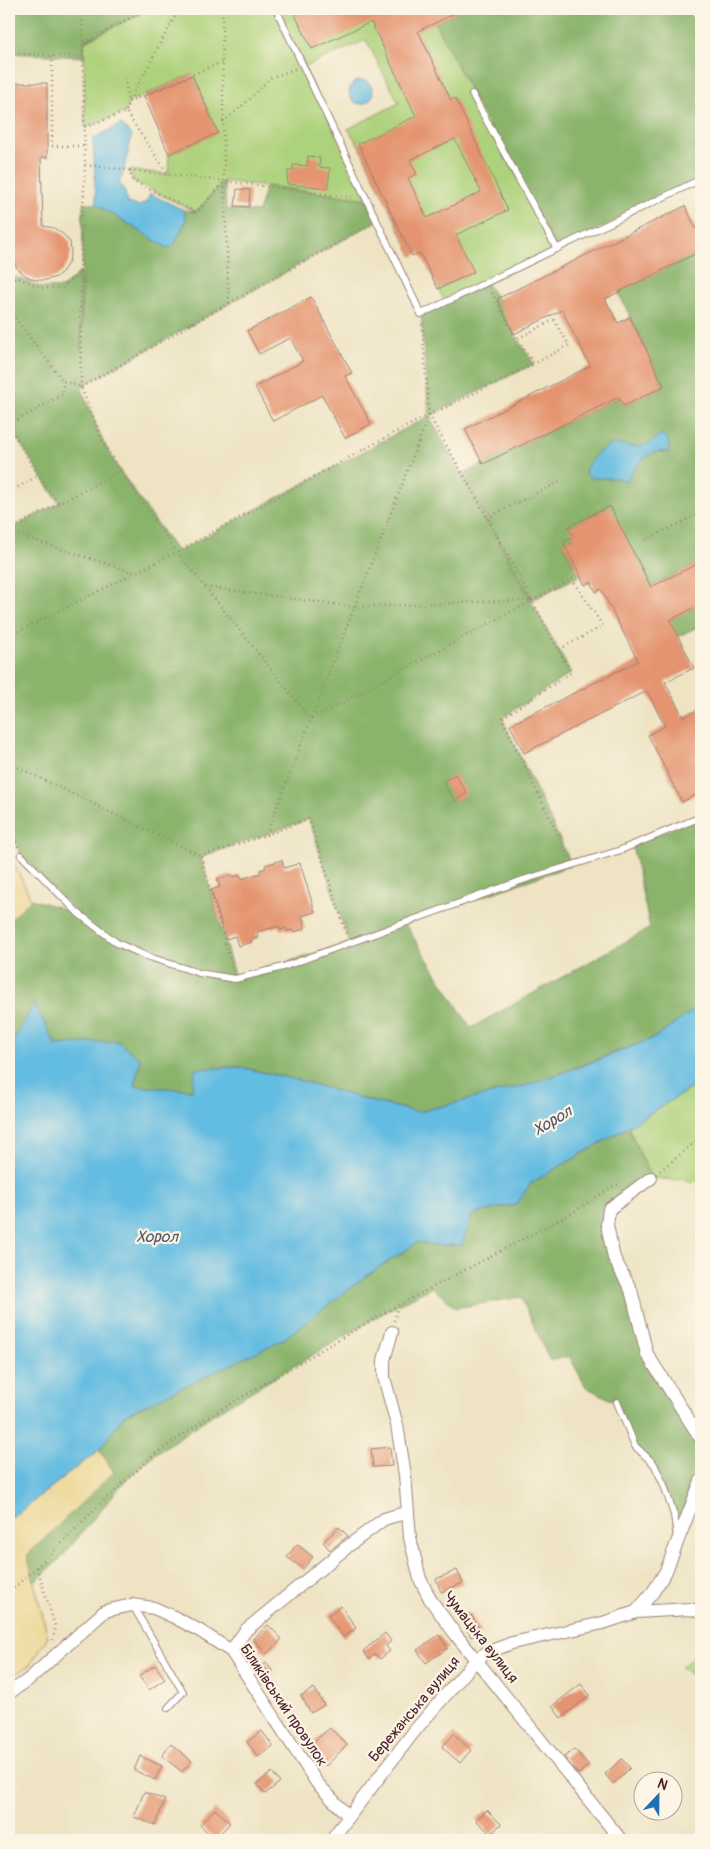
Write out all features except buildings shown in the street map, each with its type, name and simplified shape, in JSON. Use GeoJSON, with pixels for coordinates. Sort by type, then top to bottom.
{"type":"FeatureCollection","features":[{"type":"Feature","properties":{"kind":"street"},"geometry":{"type":"LineString","coordinates":[[651,1178],[610,1209],[607,1225],[614,1258],[631,1290],[647,1354],[701,1439]]}},
{"type":"Feature","properties":{"kind":"street","name":"Чумацька вулиця"},"geometry":{"type":"LineString","coordinates":[[392,1332],[384,1360],[384,1377],[397,1424],[405,1475],[410,1538],[420,1578],[430,1600],[456,1635],[478,1659],[621,1840]]}},
{"type":"Feature","properties":{"kind":"street","name":"Бережанська вулиця"},"geometry":{"type":"LineString","coordinates":[[331,1840],[416,1728],[478,1659],[486,1653],[512,1643],[603,1624],[636,1612],[653,1592],[666,1571],[701,1481]]}},
{"type":"Feature","properties":{"kind":"street"},"geometry":{"type":"LineString","coordinates":[[231,1651],[246,1630],[347,1547],[384,1519],[408,1512]]}},
{"type":"Feature","properties":{"kind":"street","name":"Біликівський провулок"},"geometry":{"type":"LineString","coordinates":[[9,1693],[28,1680],[105,1612],[132,1605],[154,1608],[174,1617],[231,1651],[317,1782],[348,1816]]}},
{"type":"Feature","properties":{"kind":"street"},"geometry":{"type":"LineString","coordinates":[[636,1612],[690,1609],[701,1612]]}},
{"type":"Feature","properties":{"kind":"lane"},"geometry":{"type":"LineString","coordinates":[[276,9],[422,314],[701,179]]}},
{"type":"Feature","properties":{"kind":"lane"},"geometry":{"type":"LineString","coordinates":[[695,9],[701,26]]}},
{"type":"Feature","properties":{"kind":"lane"},"geometry":{"type":"LineString","coordinates":[[472,94],[557,249]]}},
{"type":"Feature","properties":{"kind":"lane"},"geometry":{"type":"LineString","coordinates":[[22,855],[78,913],[117,943],[146,956],[199,973],[235,978],[283,967],[523,880],[618,851],[701,817]]}},
{"type":"Feature","properties":{"kind":"lane"},"geometry":{"type":"LineString","coordinates":[[618,1402],[635,1446],[654,1464],[664,1485],[674,1515],[677,1540]]}},
{"type":"Feature","properties":{"kind":"lane"},"geometry":{"type":"LineString","coordinates":[[132,1605],[183,1692],[168,1708]]}},
{"type":"Feature","properties":{"kind":"path"},"geometry":{"type":"LineString","coordinates":[[82,9],[85,165],[80,272],[81,387],[102,442],[120,471],[177,552],[311,719]]}},
{"type":"Feature","properties":{"kind":"path"},"geometry":{"type":"LineString","coordinates":[[84,42],[148,9]]}},
{"type":"Feature","properties":{"kind":"path"},"geometry":{"type":"LineString","coordinates":[[168,174],[126,112],[128,102],[178,9]]}},
{"type":"Feature","properties":{"kind":"path"},"geometry":{"type":"LineString","coordinates":[[222,9],[224,181],[229,303]]}},
{"type":"Feature","properties":{"kind":"path"},"geometry":{"type":"LineString","coordinates":[[9,11],[11,13],[10,54],[84,57]]}},
{"type":"Feature","properties":{"kind":"path"},"geometry":{"type":"LineString","coordinates":[[52,56],[52,146],[85,146]]}},
{"type":"Feature","properties":{"kind":"path"},"geometry":{"type":"LineString","coordinates":[[128,102],[222,62]]}},
{"type":"Feature","properties":{"kind":"path"},"geometry":{"type":"LineString","coordinates":[[223,122],[248,101],[270,78],[304,66]]}},
{"type":"Feature","properties":{"kind":"path"},"geometry":{"type":"LineString","coordinates":[[125,78],[128,102]]}},
{"type":"Feature","properties":{"kind":"path"},"geometry":{"type":"LineString","coordinates":[[85,127],[126,112]]}},
{"type":"Feature","properties":{"kind":"path"},"geometry":{"type":"LineString","coordinates":[[85,165],[367,199]]}},
{"type":"Feature","properties":{"kind":"path"},"geometry":{"type":"LineString","coordinates":[[129,170],[133,182],[196,212],[224,181]]}},
{"type":"Feature","properties":{"kind":"path"},"geometry":{"type":"LineString","coordinates":[[9,310],[64,381],[81,387],[377,222]]}},
{"type":"Feature","properties":{"kind":"path"},"geometry":{"type":"LineString","coordinates":[[9,278],[18,278],[42,288],[62,288],[80,272]]}},
{"type":"Feature","properties":{"kind":"path"},"geometry":{"type":"LineString","coordinates":[[487,284],[534,364]]}},
{"type":"Feature","properties":{"kind":"path"},"geometry":{"type":"LineString","coordinates":[[266,835],[429,416],[422,314]]}},
{"type":"Feature","properties":{"kind":"path"},"geometry":{"type":"LineString","coordinates":[[9,636],[135,574],[401,429],[534,364],[568,345],[554,320],[518,338]]}},
{"type":"Feature","properties":{"kind":"path"},"geometry":{"type":"LineString","coordinates":[[59,503],[38,476],[9,426],[63,394],[64,381]]}},
{"type":"Feature","properties":{"kind":"path"},"geometry":{"type":"LineString","coordinates":[[429,416],[571,673],[502,718],[572,865]]}},
{"type":"Feature","properties":{"kind":"path"},"geometry":{"type":"LineString","coordinates":[[9,531],[120,471]]}},
{"type":"Feature","properties":{"kind":"path"},"geometry":{"type":"LineString","coordinates":[[9,492],[38,476]]}},
{"type":"Feature","properties":{"kind":"path"},"geometry":{"type":"LineString","coordinates":[[487,518],[563,480]]}},
{"type":"Feature","properties":{"kind":"path"},"geometry":{"type":"LineString","coordinates":[[646,540],[701,513]]}},
{"type":"Feature","properties":{"kind":"path"},"geometry":{"type":"LineString","coordinates":[[9,531],[135,574]]}},
{"type":"Feature","properties":{"kind":"path"},"geometry":{"type":"LineString","coordinates":[[311,719],[572,579],[603,626],[558,650]]}},
{"type":"Feature","properties":{"kind":"path"},"geometry":{"type":"LineString","coordinates":[[205,587],[355,607],[532,600]]}},
{"type":"Feature","properties":{"kind":"path"},"geometry":{"type":"LineString","coordinates":[[9,763],[201,856],[309,819],[349,943]]}},
{"type":"Feature","properties":{"kind":"path"},"geometry":{"type":"LineString","coordinates":[[9,828],[22,855]]}},
{"type":"Feature","properties":{"kind":"path"},"geometry":{"type":"LineString","coordinates":[[201,856],[235,978]]}},
{"type":"Feature","properties":{"kind":"path"},"geometry":{"type":"LineString","coordinates":[[651,1178],[701,1137]]}},
{"type":"Feature","properties":{"kind":"path"},"geometry":{"type":"LineString","coordinates":[[9,1590],[37,1567],[97,1507],[155,1454],[215,1413],[382,1314],[572,1213],[615,1185],[624,1183]]}},
{"type":"Feature","properties":{"kind":"path"},"geometry":{"type":"LineString","coordinates":[[37,1567],[55,1626],[51,1659]]}},
{"type":"Feature","properties":{"kind":"green space"},"geometry":{"type":"Polygon","coordinates":[[[9,9],[149,9],[84,41],[84,57],[9,53],[9,9]]]}},
{"type":"Feature","properties":{"kind":"green space"},"geometry":{"type":"Polygon","coordinates":[[[149,9],[429,9],[557,249],[446,303],[438,289],[473,272],[455,236],[412,256],[358,144],[348,129],[399,103],[366,40],[304,67],[367,199],[224,181],[196,212],[133,181],[129,170],[168,174],[169,154],[217,133],[193,74],[128,102],[126,112],[85,127],[84,42],[149,9]]]}},
{"type":"Feature","properties":{"kind":"green space"},"geometry":{"type":"Polygon","coordinates":[[[464,9],[701,9],[701,179],[557,249],[435,23],[464,9]]]}},
{"type":"Feature","properties":{"kind":"green space"},"geometry":{"type":"Polygon","coordinates":[[[224,181],[226,209],[258,212],[266,186],[367,199],[377,221],[81,387],[103,442],[120,471],[177,552],[429,416],[571,673],[502,718],[572,865],[405,924],[471,1028],[650,928],[632,845],[701,817],[701,1009],[656,1037],[531,1084],[418,1112],[373,1102],[306,1082],[240,1067],[192,1090],[135,1086],[140,1059],[117,1041],[56,1045],[34,1004],[9,1049],[9,921],[31,899],[77,913],[21,855],[9,828],[9,530],[59,503],[9,426],[9,278],[18,278],[42,288],[62,288],[80,272],[81,352],[83,203],[96,204],[167,248],[174,245],[186,221],[184,210],[196,212],[224,181]],[[309,819],[201,857],[235,978],[349,943],[309,819]]]}},
{"type":"Feature","properties":{"kind":"green space"},"geometry":{"type":"Polygon","coordinates":[[[701,251],[701,562],[640,592],[609,506],[569,527],[574,537],[563,542],[579,576],[532,600],[463,474],[619,397],[624,406],[664,386],[618,292],[701,251]]]}},
{"type":"Feature","properties":{"kind":"green space"},"geometry":{"type":"Polygon","coordinates":[[[487,284],[497,299],[514,334],[534,364],[429,416],[421,314],[487,284]]]}},
{"type":"Feature","properties":{"kind":"green space"},"geometry":{"type":"Polygon","coordinates":[[[701,604],[701,629],[699,626],[667,642],[658,626],[701,604]]]}},
{"type":"Feature","properties":{"kind":"green space"},"geometry":{"type":"Polygon","coordinates":[[[701,1082],[701,1182],[651,1178],[628,1127],[701,1082]]]}},
{"type":"Feature","properties":{"kind":"green space"},"geometry":{"type":"Polygon","coordinates":[[[628,1127],[651,1178],[609,1209],[607,1225],[647,1354],[701,1439],[701,1481],[677,1540],[674,1515],[654,1464],[635,1446],[617,1403],[586,1387],[569,1356],[550,1361],[521,1297],[456,1308],[432,1287],[382,1314],[215,1413],[155,1454],[124,1482],[61,1558],[25,1591],[9,1554],[114,1471],[99,1450],[124,1415],[176,1390],[366,1276],[418,1242],[442,1246],[472,1215],[516,1205],[531,1183],[628,1127]]]}},
{"type":"Feature","properties":{"kind":"green space"},"geometry":{"type":"Polygon","coordinates":[[[701,1651],[701,1682],[681,1667],[701,1651]]]}},
{"type":"Feature","properties":{"kind":"sand"},"geometry":{"type":"Polygon","coordinates":[[[9,853],[31,899],[9,921],[9,853]]]}},
{"type":"Feature","properties":{"kind":"sand"},"geometry":{"type":"Polygon","coordinates":[[[99,1450],[114,1472],[27,1555],[48,1637],[30,1665],[9,1678],[9,1518],[13,1517],[99,1450]]]}},
{"type":"Feature","properties":{"kind":"water"},"geometry":{"type":"Polygon","coordinates":[[[361,80],[369,84],[373,92],[369,100],[361,104],[353,100],[349,92],[353,84],[361,80]]]}},
{"type":"Feature","properties":{"kind":"water"},"geometry":{"type":"Polygon","coordinates":[[[121,124],[132,135],[122,177],[119,182],[125,192],[127,203],[139,206],[147,201],[150,194],[184,210],[186,220],[174,245],[167,248],[96,204],[93,139],[121,124]]]}},
{"type":"Feature","properties":{"kind":"water"},"geometry":{"type":"Polygon","coordinates":[[[661,434],[668,441],[668,452],[656,452],[647,456],[635,468],[627,481],[616,478],[592,478],[585,474],[591,461],[608,446],[645,445],[661,434]]]}},
{"type":"Feature","properties":{"kind":"water","name":"Хорол"},"geometry":{"type":"Polygon","coordinates":[[[34,1003],[56,1045],[117,1041],[140,1059],[135,1086],[192,1090],[195,1069],[240,1067],[306,1082],[373,1102],[418,1112],[531,1084],[608,1056],[656,1037],[701,1005],[701,1082],[531,1183],[516,1205],[472,1215],[462,1245],[442,1246],[418,1242],[366,1276],[284,1339],[124,1415],[99,1450],[13,1517],[9,1518],[9,1049],[34,1003]]]}}]}
